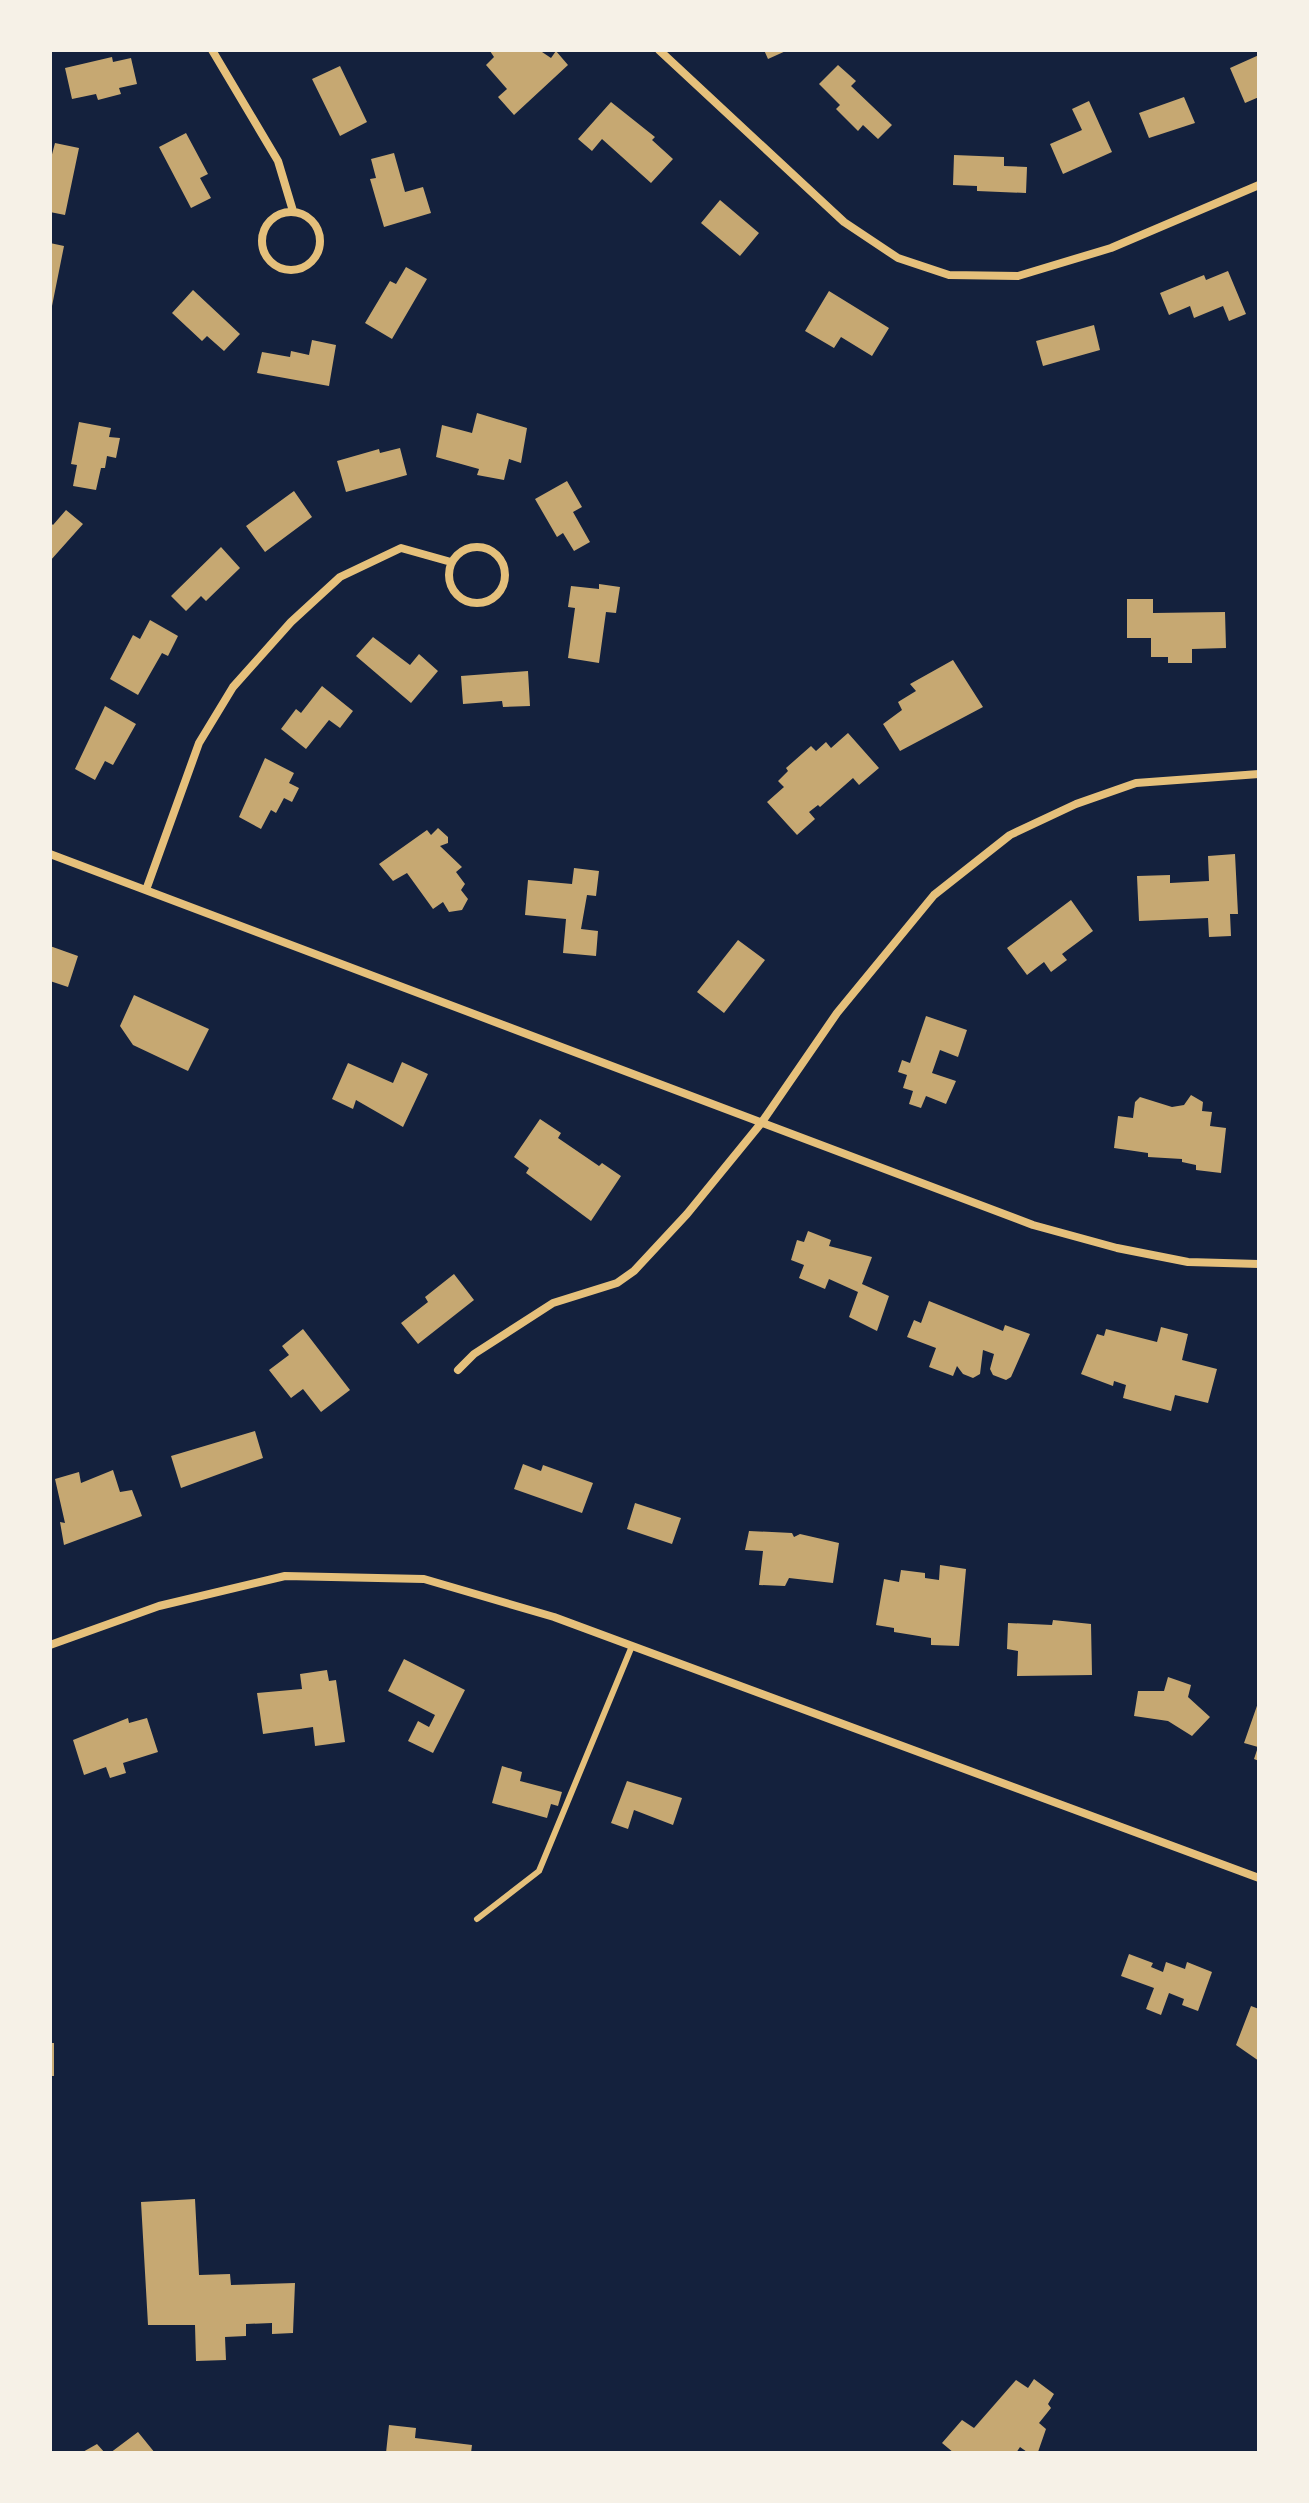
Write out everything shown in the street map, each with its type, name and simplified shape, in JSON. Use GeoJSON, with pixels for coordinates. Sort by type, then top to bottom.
{"type":"FeatureCollection","features":[{"type":"Feature","properties":{"kind":"street"},"geometry":{"type":"LineString","coordinates":[[212,50],[278,161],[293,211]]}},
{"type":"Feature","properties":{"kind":"street"},"geometry":{"type":"LineString","coordinates":[[659,50],[844,222],[898,258],[949,275],[1018,276],[1111,248],[1259,185]]}},
{"type":"Feature","properties":{"kind":"street"},"geometry":{"type":"LineString","coordinates":[[293,211],[316,224],[321,242],[315,259],[300,270],[290,271],[267,258],[262,240],[268,223],[283,212],[293,211]]}},
{"type":"Feature","properties":{"kind":"street"},"geometry":{"type":"LineString","coordinates":[[146,890],[199,743],[214,713],[291,622],[340,577],[401,548],[451,562],[473,547],[490,550],[502,562],[502,588],[489,600],[472,603],[464,600],[451,587],[451,562]]}},
{"type":"Feature","properties":{"kind":"street"},"geometry":{"type":"LineString","coordinates":[[458,1370],[474,1354],[553,1303],[617,1283],[634,1271],[687,1214],[762,1122],[837,1013],[934,895],[1010,835],[1076,804],[1136,783],[1259,774]]}},
{"type":"Feature","properties":{"kind":"street"},"geometry":{"type":"LineString","coordinates":[[50,854],[1033,1225],[1117,1248],[1188,1262],[1259,1264]]}},
{"type":"Feature","properties":{"kind":"street"},"geometry":{"type":"LineString","coordinates":[[50,1645],[159,1606],[285,1576],[424,1579],[554,1617],[1259,1878]]}},
{"type":"Feature","properties":{"kind":"lane"},"geometry":{"type":"LineString","coordinates":[[477,1919],[539,1871],[632,1646]]}},
{"type":"Feature","properties":{"kind":"building"},"geometry":{"type":"Polygon","coordinates":[[[539,50],[551,58],[556,51],[568,65],[514,115],[498,97],[507,89],[486,65],[494,57],[490,51],[539,50]]]}},
{"type":"Feature","properties":{"kind":"building"},"geometry":{"type":"Polygon","coordinates":[[[764,50],[788,50],[768,59],[764,50]]]}},
{"type":"Feature","properties":{"kind":"building"},"geometry":{"type":"Polygon","coordinates":[[[1259,55],[1259,97],[1245,103],[1230,68],[1259,55]]]}},
{"type":"Feature","properties":{"kind":"building"},"geometry":{"type":"Polygon","coordinates":[[[112,57],[113,62],[131,58],[137,84],[119,88],[121,94],[98,100],[96,94],[72,99],[65,68],[112,57]]]}},
{"type":"Feature","properties":{"kind":"building"},"geometry":{"type":"Polygon","coordinates":[[[838,65],[856,81],[851,86],[892,125],[878,139],[863,125],[858,131],[836,109],[840,105],[819,84],[838,65]]]}},
{"type":"Feature","properties":{"kind":"building"},"geometry":{"type":"Polygon","coordinates":[[[340,66],[367,122],[340,136],[312,79],[340,66]]]}},
{"type":"Feature","properties":{"kind":"building"},"geometry":{"type":"Polygon","coordinates":[[[1184,97],[1195,123],[1149,138],[1139,113],[1184,97]]]}},
{"type":"Feature","properties":{"kind":"building"},"geometry":{"type":"Polygon","coordinates":[[[1089,101],[1112,152],[1063,174],[1050,144],[1082,130],[1072,109],[1089,101]]]}},
{"type":"Feature","properties":{"kind":"building"},"geometry":{"type":"Polygon","coordinates":[[[611,102],[655,137],[652,140],[673,159],[651,183],[602,139],[592,151],[578,139],[611,102]]]}},
{"type":"Feature","properties":{"kind":"building"},"geometry":{"type":"Polygon","coordinates":[[[186,133],[208,174],[200,178],[211,198],[191,208],[159,147],[186,133]]]}},
{"type":"Feature","properties":{"kind":"building"},"geometry":{"type":"Polygon","coordinates":[[[55,143],[79,148],[65,215],[50,212],[50,162],[55,143]]]}},
{"type":"Feature","properties":{"kind":"building"},"geometry":{"type":"Polygon","coordinates":[[[394,153],[405,192],[423,187],[431,213],[384,227],[370,179],[376,178],[371,159],[394,153]]]}},
{"type":"Feature","properties":{"kind":"building"},"geometry":{"type":"Polygon","coordinates":[[[954,155],[1004,157],[1004,166],[1027,167],[1026,193],[977,191],[977,186],[953,185],[954,155]]]}},
{"type":"Feature","properties":{"kind":"building"},"geometry":{"type":"Polygon","coordinates":[[[720,200],[759,233],[740,256],[701,223],[720,200]]]}},
{"type":"Feature","properties":{"kind":"building"},"geometry":{"type":"Polygon","coordinates":[[[50,243],[64,246],[51,311],[50,311],[50,243]]]}},
{"type":"Feature","properties":{"kind":"building"},"geometry":{"type":"Polygon","coordinates":[[[406,267],[427,279],[392,339],[365,323],[390,281],[396,284],[406,267]]]}},
{"type":"Feature","properties":{"kind":"building"},"geometry":{"type":"Polygon","coordinates":[[[1228,271],[1246,314],[1229,321],[1223,306],[1194,318],[1190,306],[1169,315],[1160,293],[1204,275],[1206,280],[1228,271]]]}},
{"type":"Feature","properties":{"kind":"building"},"geometry":{"type":"Polygon","coordinates":[[[193,290],[240,334],[224,351],[207,336],[202,341],[172,313],[193,290]]]}},
{"type":"Feature","properties":{"kind":"building"},"geometry":{"type":"Polygon","coordinates":[[[829,291],[889,328],[872,356],[841,337],[834,348],[805,331],[829,291]]]}},
{"type":"Feature","properties":{"kind":"building"},"geometry":{"type":"Polygon","coordinates":[[[1094,325],[1100,350],[1043,366],[1036,341],[1094,325]]]}},
{"type":"Feature","properties":{"kind":"building"},"geometry":{"type":"Polygon","coordinates":[[[312,340],[336,345],[329,386],[257,373],[262,352],[290,357],[291,351],[309,355],[312,340]]]}},
{"type":"Feature","properties":{"kind":"building"},"geometry":{"type":"Polygon","coordinates":[[[477,413],[527,428],[521,463],[509,459],[504,480],[477,475],[479,469],[436,457],[442,425],[472,433],[477,413]]]}},
{"type":"Feature","properties":{"kind":"building"},"geometry":{"type":"Polygon","coordinates":[[[79,422],[111,428],[109,437],[120,438],[116,458],[107,456],[96,490],[73,486],[77,465],[71,464],[79,422]]]}},
{"type":"Feature","properties":{"kind":"building"},"geometry":{"type":"Polygon","coordinates":[[[400,448],[407,475],[346,492],[337,461],[379,449],[380,453],[400,448]]]}},
{"type":"Feature","properties":{"kind":"building"},"geometry":{"type":"Polygon","coordinates":[[[567,481],[582,507],[573,512],[590,542],[574,551],[563,533],[557,537],[535,499],[567,481]]]}},
{"type":"Feature","properties":{"kind":"building"},"geometry":{"type":"Polygon","coordinates":[[[294,491],[312,517],[265,552],[246,526],[294,491]]]}},
{"type":"Feature","properties":{"kind":"building"},"geometry":{"type":"Polygon","coordinates":[[[66,510],[83,524],[50,561],[50,522],[53,525],[66,510]]]}},
{"type":"Feature","properties":{"kind":"building"},"geometry":{"type":"Polygon","coordinates":[[[221,547],[240,568],[206,601],[201,596],[186,611],[171,596],[221,547]]]}},
{"type":"Feature","properties":{"kind":"building"},"geometry":{"type":"Polygon","coordinates":[[[599,584],[620,587],[616,613],[606,612],[599,663],[568,658],[575,608],[568,607],[571,586],[599,589],[599,584]]]}},
{"type":"Feature","properties":{"kind":"building"},"geometry":{"type":"Polygon","coordinates":[[[1127,599],[1153,599],[1153,613],[1225,612],[1226,648],[1192,649],[1192,663],[1168,663],[1168,657],[1151,657],[1151,638],[1127,638],[1127,599]]]}},
{"type":"Feature","properties":{"kind":"building"},"geometry":{"type":"Polygon","coordinates":[[[150,620],[178,636],[168,656],[162,653],[138,695],[110,679],[133,635],[140,639],[150,620]]]}},
{"type":"Feature","properties":{"kind":"building"},"geometry":{"type":"Polygon","coordinates":[[[373,637],[410,665],[419,654],[438,671],[411,703],[356,656],[373,637]]]}},
{"type":"Feature","properties":{"kind":"building"},"geometry":{"type":"Polygon","coordinates":[[[953,660],[983,707],[900,751],[883,724],[902,710],[898,702],[916,691],[910,684],[953,660]]]}},
{"type":"Feature","properties":{"kind":"building"},"geometry":{"type":"Polygon","coordinates":[[[528,671],[530,706],[503,707],[502,701],[463,704],[461,676],[528,671]]]}},
{"type":"Feature","properties":{"kind":"building"},"geometry":{"type":"Polygon","coordinates":[[[322,686],[353,711],[340,728],[329,720],[306,749],[281,729],[296,709],[301,713],[322,686]]]}},
{"type":"Feature","properties":{"kind":"building"},"geometry":{"type":"Polygon","coordinates":[[[105,706],[136,724],[113,765],[105,761],[95,780],[75,769],[105,706]]]}},
{"type":"Feature","properties":{"kind":"building"},"geometry":{"type":"Polygon","coordinates":[[[848,733],[879,768],[859,785],[853,778],[820,807],[818,805],[809,812],[815,819],[797,835],[767,802],[784,787],[778,781],[788,771],[786,768],[811,746],[816,751],[826,742],[831,748],[848,733]]]}},
{"type":"Feature","properties":{"kind":"building"},"geometry":{"type":"Polygon","coordinates":[[[265,758],[294,773],[289,783],[299,788],[292,802],[284,798],[276,813],[271,810],[261,829],[239,817],[265,758]]]}},
{"type":"Feature","properties":{"kind":"building"},"geometry":{"type":"Polygon","coordinates":[[[438,828],[448,837],[448,843],[440,846],[462,867],[456,872],[465,884],[461,890],[468,899],[462,910],[449,912],[443,902],[433,909],[407,873],[393,881],[379,864],[427,830],[431,835],[438,828]]]}},
{"type":"Feature","properties":{"kind":"building"},"geometry":{"type":"Polygon","coordinates":[[[1235,854],[1238,914],[1230,914],[1231,936],[1209,937],[1208,918],[1139,921],[1137,876],[1170,875],[1170,883],[1209,881],[1208,856],[1235,854]]]}},
{"type":"Feature","properties":{"kind":"building"},"geometry":{"type":"Polygon","coordinates":[[[574,868],[599,871],[596,896],[587,895],[581,929],[598,931],[596,956],[563,953],[566,919],[525,915],[528,880],[572,884],[574,868]]]}},
{"type":"Feature","properties":{"kind":"building"},"geometry":{"type":"Polygon","coordinates":[[[1071,900],[1093,931],[1062,954],[1067,960],[1051,972],[1044,962],[1027,975],[1007,948],[1071,900]]]}},
{"type":"Feature","properties":{"kind":"building"},"geometry":{"type":"Polygon","coordinates":[[[738,940],[765,960],[724,1013],[697,992],[738,940]]]}},
{"type":"Feature","properties":{"kind":"building"},"geometry":{"type":"Polygon","coordinates":[[[50,946],[78,956],[68,987],[50,981],[50,946]]]}},
{"type":"Feature","properties":{"kind":"building"},"geometry":{"type":"Polygon","coordinates":[[[134,995],[209,1029],[188,1071],[133,1045],[120,1026],[134,995]]]}},
{"type":"Feature","properties":{"kind":"building"},"geometry":{"type":"Polygon","coordinates":[[[926,1016],[967,1030],[958,1057],[940,1050],[932,1073],[956,1081],[946,1104],[926,1096],[921,1108],[909,1104],[913,1091],[903,1088],[907,1075],[898,1072],[902,1060],[910,1063],[926,1016]]]}},
{"type":"Feature","properties":{"kind":"building"},"geometry":{"type":"Polygon","coordinates":[[[402,1062],[428,1074],[403,1127],[356,1100],[353,1109],[332,1099],[348,1063],[393,1083],[402,1062]]]}},
{"type":"Feature","properties":{"kind":"building"},"geometry":{"type":"Polygon","coordinates":[[[1191,1095],[1203,1102],[1202,1111],[1212,1112],[1210,1126],[1226,1128],[1221,1173],[1196,1170],[1196,1165],[1182,1162],[1182,1159],[1148,1157],[1148,1153],[1114,1148],[1118,1116],[1133,1118],[1135,1102],[1140,1097],[1172,1107],[1184,1105],[1191,1095]]]}},
{"type":"Feature","properties":{"kind":"building"},"geometry":{"type":"Polygon","coordinates":[[[540,1119],[561,1133],[558,1138],[599,1166],[602,1163],[621,1176],[591,1221],[526,1173],[529,1168],[514,1157],[540,1119]]]}},
{"type":"Feature","properties":{"kind":"building"},"geometry":{"type":"Polygon","coordinates":[[[808,1231],[831,1240],[829,1246],[872,1257],[862,1284],[889,1296],[877,1331],[849,1317],[858,1292],[829,1279],[825,1289],[799,1278],[804,1265],[791,1260],[797,1240],[804,1242],[808,1231]]]}},
{"type":"Feature","properties":{"kind":"building"},"geometry":{"type":"Polygon","coordinates":[[[454,1274],[474,1300],[418,1344],[401,1323],[428,1302],[425,1297],[454,1274]]]}},
{"type":"Feature","properties":{"kind":"building"},"geometry":{"type":"Polygon","coordinates":[[[929,1301],[1003,1331],[1005,1325],[1030,1334],[1011,1377],[1006,1380],[993,1375],[990,1369],[994,1354],[983,1350],[980,1374],[973,1378],[963,1374],[957,1366],[953,1376],[929,1367],[936,1348],[907,1337],[914,1320],[921,1323],[929,1301]]]}},
{"type":"Feature","properties":{"kind":"building"},"geometry":{"type":"Polygon","coordinates":[[[1161,1327],[1188,1334],[1182,1360],[1217,1369],[1208,1403],[1175,1395],[1171,1411],[1123,1398],[1126,1385],[1114,1381],[1113,1386],[1081,1374],[1097,1334],[1104,1336],[1106,1329],[1157,1342],[1161,1327]]]}},
{"type":"Feature","properties":{"kind":"building"},"geometry":{"type":"Polygon","coordinates":[[[303,1329],[350,1390],[321,1412],[303,1389],[291,1398],[269,1370],[289,1355],[282,1346],[303,1329]]]}},
{"type":"Feature","properties":{"kind":"building"},"geometry":{"type":"Polygon","coordinates":[[[255,1431],[263,1458],[181,1488],[171,1456],[255,1431]]]}},
{"type":"Feature","properties":{"kind":"building"},"geometry":{"type":"Polygon","coordinates":[[[523,1464],[541,1471],[543,1465],[593,1483],[582,1513],[514,1489],[523,1464]]]}},
{"type":"Feature","properties":{"kind":"building"},"geometry":{"type":"Polygon","coordinates":[[[113,1470],[120,1492],[132,1490],[142,1516],[64,1545],[60,1522],[65,1523],[55,1479],[79,1472],[81,1483],[113,1470]]]}},
{"type":"Feature","properties":{"kind":"building"},"geometry":{"type":"Polygon","coordinates":[[[635,1503],[681,1518],[672,1544],[627,1529],[635,1503]]]}},
{"type":"Feature","properties":{"kind":"building"},"geometry":{"type":"Polygon","coordinates":[[[749,1531],[792,1533],[794,1537],[800,1534],[839,1543],[833,1583],[789,1578],[785,1586],[759,1585],[763,1551],[745,1550],[749,1531]]]}},
{"type":"Feature","properties":{"kind":"building"},"geometry":{"type":"Polygon","coordinates":[[[940,1565],[966,1569],[959,1646],[931,1645],[931,1638],[894,1632],[894,1628],[876,1625],[884,1579],[899,1582],[901,1570],[925,1573],[925,1578],[939,1580],[940,1565]]]}},
{"type":"Feature","properties":{"kind":"building"},"geometry":{"type":"Polygon","coordinates":[[[1053,1620],[1091,1624],[1092,1675],[1017,1676],[1018,1651],[1007,1649],[1008,1623],[1052,1625],[1053,1620]]]}},
{"type":"Feature","properties":{"kind":"building"},"geometry":{"type":"Polygon","coordinates":[[[404,1659],[465,1690],[433,1753],[408,1741],[418,1721],[429,1727],[435,1715],[388,1691],[404,1659]]]}},
{"type":"Feature","properties":{"kind":"building"},"geometry":{"type":"Polygon","coordinates":[[[327,1670],[329,1681],[336,1680],[345,1742],[315,1746],[313,1727],[263,1734],[257,1693],[302,1689],[300,1674],[327,1670]]]}},
{"type":"Feature","properties":{"kind":"building"},"geometry":{"type":"Polygon","coordinates":[[[1168,1677],[1191,1685],[1188,1697],[1210,1717],[1192,1736],[1168,1721],[1134,1716],[1138,1691],[1164,1691],[1168,1677]]]}},
{"type":"Feature","properties":{"kind":"building"},"geometry":{"type":"Polygon","coordinates":[[[1259,1700],[1259,1761],[1254,1759],[1258,1747],[1244,1743],[1259,1700]]]}},
{"type":"Feature","properties":{"kind":"building"},"geometry":{"type":"Polygon","coordinates":[[[128,1718],[129,1723],[147,1718],[158,1752],[123,1763],[126,1773],[110,1778],[106,1767],[84,1775],[73,1740],[128,1718]]]}},
{"type":"Feature","properties":{"kind":"building"},"geometry":{"type":"Polygon","coordinates":[[[502,1766],[522,1772],[520,1781],[562,1792],[558,1806],[551,1804],[547,1818],[492,1803],[502,1766]]]}},
{"type":"Feature","properties":{"kind":"building"},"geometry":{"type":"Polygon","coordinates":[[[627,1781],[682,1798],[673,1825],[634,1810],[628,1829],[611,1823],[627,1781]]]}},
{"type":"Feature","properties":{"kind":"building"},"geometry":{"type":"Polygon","coordinates":[[[1129,1954],[1153,1963],[1151,1967],[1163,1972],[1166,1962],[1185,1969],[1187,1962],[1212,1972],[1198,2011],[1182,2005],[1184,1999],[1169,1993],[1161,2015],[1146,2009],[1154,1988],[1121,1976],[1129,1954]]]}},
{"type":"Feature","properties":{"kind":"building"},"geometry":{"type":"Polygon","coordinates":[[[1251,2006],[1259,2009],[1259,2061],[1236,2045],[1251,2006]]]}},
{"type":"Feature","properties":{"kind":"building"},"geometry":{"type":"Polygon","coordinates":[[[50,2043],[54,2043],[54,2076],[50,2076],[50,2043]]]}},
{"type":"Feature","properties":{"kind":"building"},"geometry":{"type":"Polygon","coordinates":[[[195,2199],[199,2275],[230,2274],[231,2285],[295,2283],[293,2333],[272,2334],[272,2323],[246,2324],[246,2336],[225,2337],[226,2360],[196,2361],[195,2325],[148,2325],[141,2202],[195,2199]]]}},
{"type":"Feature","properties":{"kind":"building"},"geometry":{"type":"Polygon","coordinates":[[[1034,2379],[1054,2394],[1048,2404],[1051,2408],[1039,2423],[1046,2429],[1038,2452],[1027,2452],[1020,2447],[1016,2453],[954,2453],[942,2443],[962,2420],[974,2428],[1016,2380],[1028,2388],[1034,2379]]]}},
{"type":"Feature","properties":{"kind":"building"},"geometry":{"type":"Polygon","coordinates":[[[389,2425],[416,2428],[415,2438],[472,2445],[471,2453],[386,2453],[389,2425]]]}},
{"type":"Feature","properties":{"kind":"building"},"geometry":{"type":"Polygon","coordinates":[[[138,2432],[155,2453],[110,2453],[138,2432]]]}},
{"type":"Feature","properties":{"kind":"building"},"geometry":{"type":"Polygon","coordinates":[[[97,2444],[105,2453],[81,2453],[97,2444]]]}}]}
